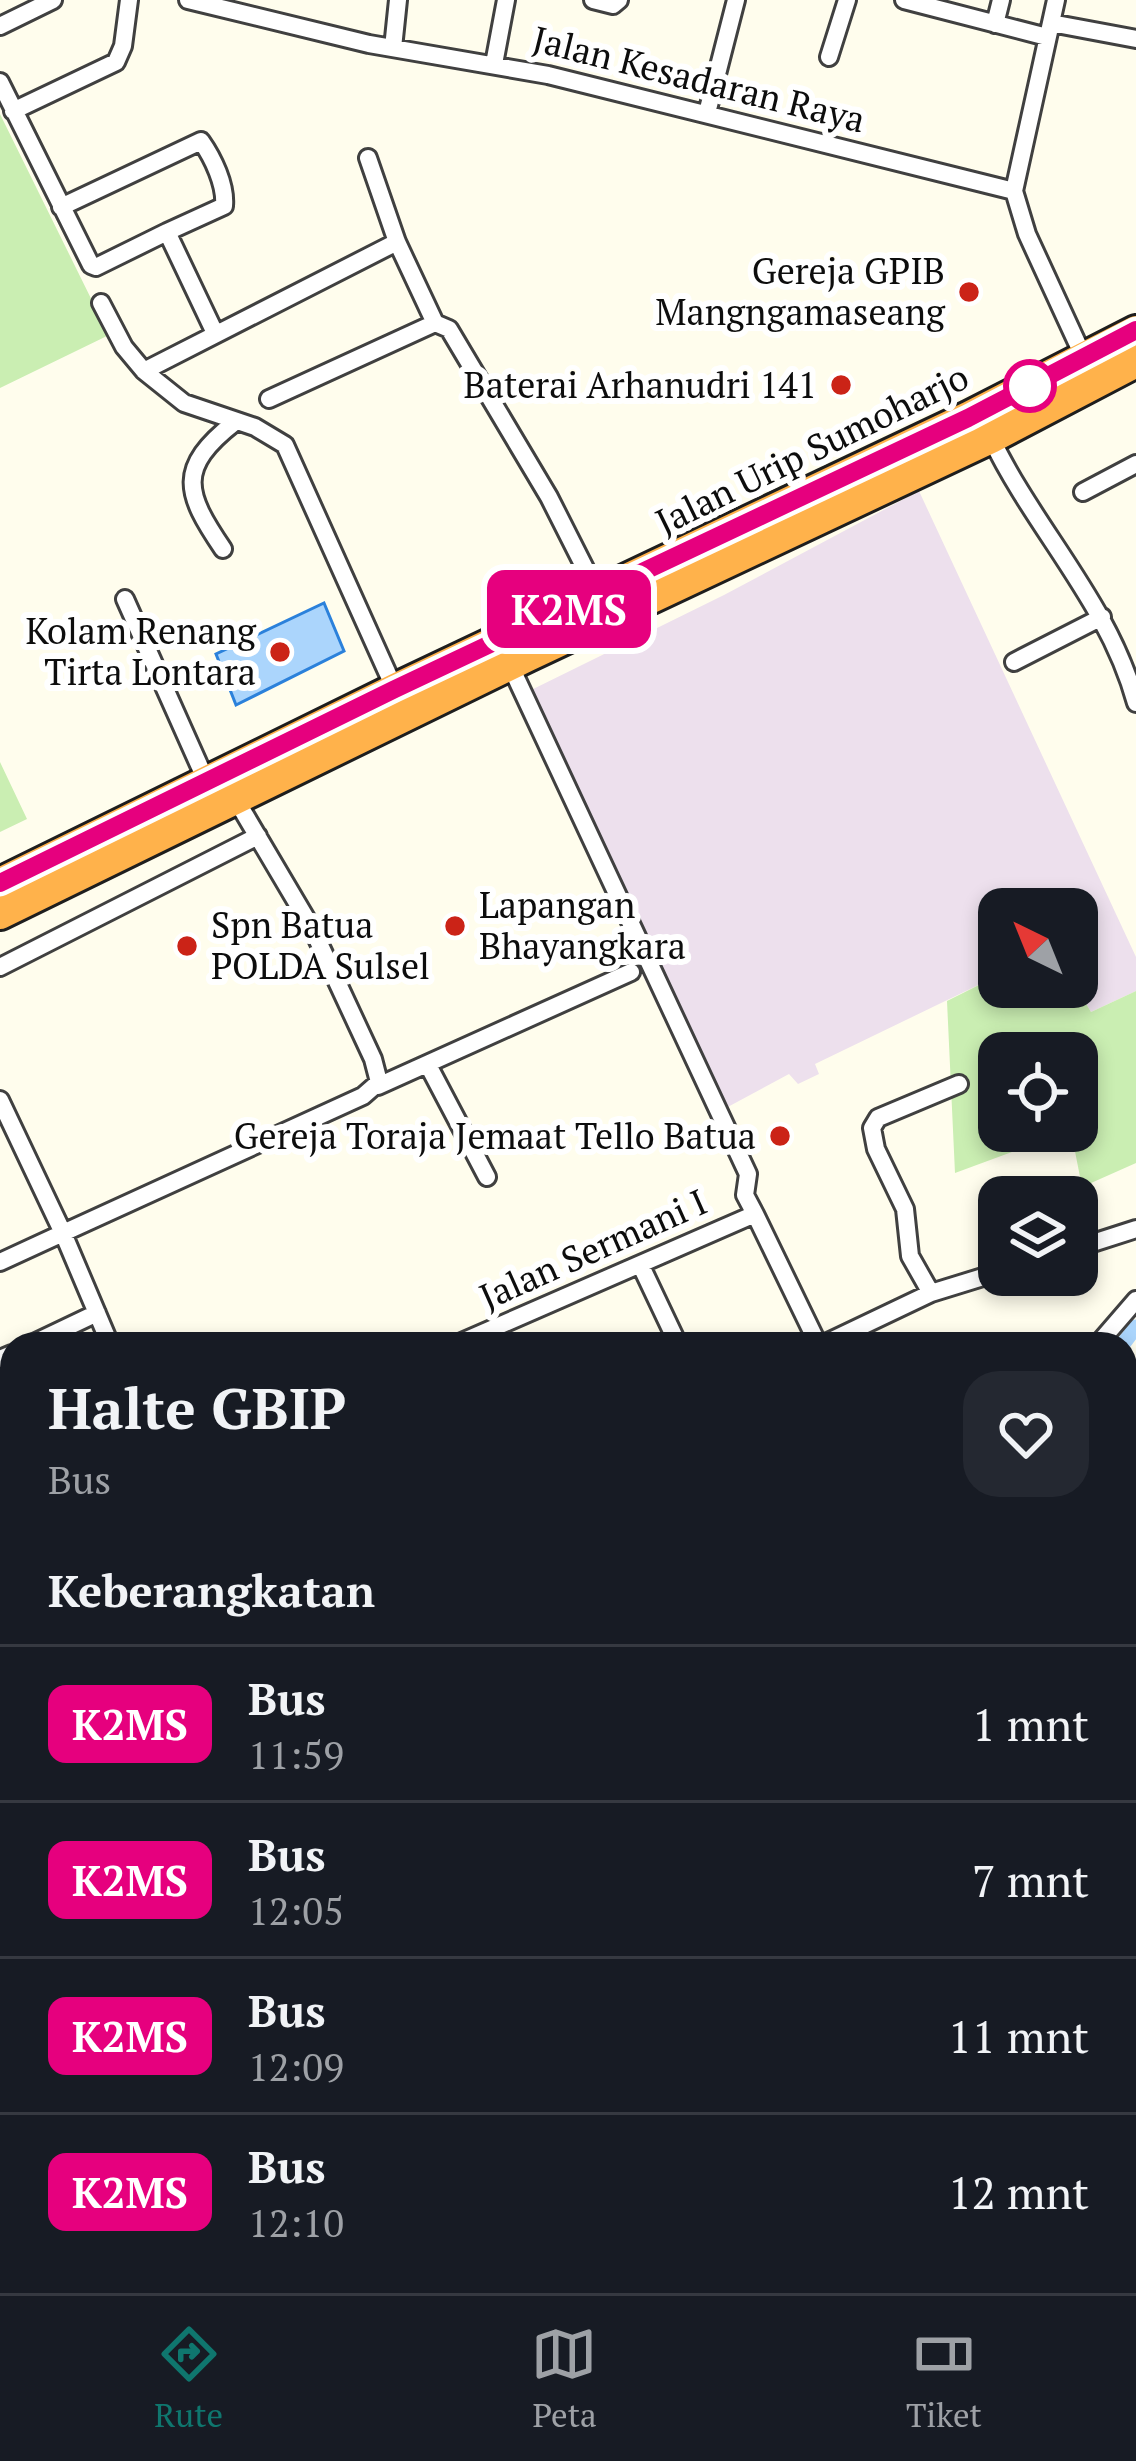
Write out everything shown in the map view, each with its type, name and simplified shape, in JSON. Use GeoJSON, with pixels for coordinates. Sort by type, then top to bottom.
{"type":"FeatureCollection","features":[{"type":"Feature","properties":{"kind":"highway","name":"Jalan Urip Sumoharjo"},"geometry":{"type":"LineString","coordinates":[[0,914],[401,702],[852,487],[1136,331]]}},
{"type":"Feature","properties":{"kind":"highway","name":"Jalan Urip Sumoharjo"},"geometry":{"type":"LineString","coordinates":[[852,487],[991,438],[1136,362]]}},
{"type":"Feature","properties":{"kind":"highway","name":"Jalan Urip Sumoharjo"},"geometry":{"type":"LineString","coordinates":[[401,702],[510,665],[604,607]]}},
{"type":"Feature","properties":{"kind":"highway","name":"Jalan Urip Sumoharjo"},"geometry":{"type":"LineString","coordinates":[[0,883],[220,795]]}},
{"type":"Feature","properties":{"kind":"street"},"geometry":{"type":"LineString","coordinates":[[0,26],[53,0]]}},
{"type":"Feature","properties":{"kind":"street"},"geometry":{"type":"LineString","coordinates":[[14,111],[116,62],[123,46],[128,0]]}},
{"type":"Feature","properties":{"kind":"street","name":"Jalan Kesadaran Raya"},"geometry":{"type":"LineString","coordinates":[[188,0],[393,48],[494,64],[1014,190]]}},
{"type":"Feature","properties":{"kind":"street"},"geometry":{"type":"LineString","coordinates":[[393,48],[398,0]]}},
{"type":"Feature","properties":{"kind":"street"},"geometry":{"type":"LineString","coordinates":[[494,64],[506,0]]}},
{"type":"Feature","properties":{"kind":"street"},"geometry":{"type":"LineString","coordinates":[[593,0],[613,5],[619,0]]}},
{"type":"Feature","properties":{"kind":"street"},"geometry":{"type":"LineString","coordinates":[[707,113],[735,3],[715,0]]}},
{"type":"Feature","properties":{"kind":"street"},"geometry":{"type":"LineString","coordinates":[[829,57],[847,0]]}},
{"type":"Feature","properties":{"kind":"street"},"geometry":{"type":"LineString","coordinates":[[904,0],[994,24],[1136,39]]}},
{"type":"Feature","properties":{"kind":"street"},"geometry":{"type":"LineString","coordinates":[[994,24],[1000,0]]}},
{"type":"Feature","properties":{"kind":"street"},"geometry":{"type":"LineString","coordinates":[[1056,0],[1014,190],[1027,234],[1085,359]]}},
{"type":"Feature","properties":{"kind":"street"},"geometry":{"type":"LineString","coordinates":[[0,82],[61,207],[91,265],[96,267],[224,206],[226,199],[202,141],[61,207]]}},
{"type":"Feature","properties":{"kind":"street"},"geometry":{"type":"LineString","coordinates":[[368,158],[397,242],[435,322],[449,329],[466,355],[549,497],[604,607]]}},
{"type":"Feature","properties":{"kind":"street"},"geometry":{"type":"LineString","coordinates":[[167,232],[215,333]]}},
{"type":"Feature","properties":{"kind":"street"},"geometry":{"type":"LineString","coordinates":[[144,371],[397,242]]}},
{"type":"Feature","properties":{"kind":"street"},"geometry":{"type":"LineString","coordinates":[[101,303],[124,347],[144,371],[184,403],[274,436],[285,445],[401,702]]}},
{"type":"Feature","properties":{"kind":"street"},"geometry":{"type":"LineString","coordinates":[[269,399],[435,322]]}},
{"type":"Feature","properties":{"kind":"street"},"geometry":{"type":"LineString","coordinates":[[223,549],[195,506],[192,480],[203,454],[236,422]]}},
{"type":"Feature","properties":{"kind":"street"},"geometry":{"type":"LineString","coordinates":[[991,438],[1005,468],[1102,617],[1136,703]]}},
{"type":"Feature","properties":{"kind":"street"},"geometry":{"type":"LineString","coordinates":[[1083,492],[1136,464]]}},
{"type":"Feature","properties":{"kind":"street"},"geometry":{"type":"LineString","coordinates":[[125,599],[220,795],[258,836],[313,930],[373,1059],[378,1086]]}},
{"type":"Feature","properties":{"kind":"street"},"geometry":{"type":"LineString","coordinates":[[1014,662],[1102,617]]}},
{"type":"Feature","properties":{"kind":"street"},"geometry":{"type":"LineString","coordinates":[[510,665],[748,1174],[745,1195],[755,1214]]}},
{"type":"Feature","properties":{"kind":"street"},"geometry":{"type":"LineString","coordinates":[[0,967],[258,836]]}},
{"type":"Feature","properties":{"kind":"street"},"geometry":{"type":"LineString","coordinates":[[0,1262],[631,972]]}},
{"type":"Feature","properties":{"kind":"street"},"geometry":{"type":"LineString","coordinates":[[428,1064],[487,1177]]}},
{"type":"Feature","properties":{"kind":"street"},"geometry":{"type":"LineString","coordinates":[[931,1293],[910,1256],[905,1209],[876,1149],[872,1128],[878,1118],[959,1084]]}},
{"type":"Feature","properties":{"kind":"street"},"geometry":{"type":"LineString","coordinates":[[0,1100],[6,1128],[63,1233],[105,1332]]}},
{"type":"Feature","properties":{"kind":"street","name":"Jalan Sermani I"},"geometry":{"type":"LineString","coordinates":[[485,1332],[755,1214],[815,1332]]}},
{"type":"Feature","properties":{"kind":"street"},"geometry":{"type":"LineString","coordinates":[[1098,1241],[1136,1229]]}},
{"type":"Feature","properties":{"kind":"street"},"geometry":{"type":"LineString","coordinates":[[641,1266],[672,1332]]}},
{"type":"Feature","properties":{"kind":"street"},"geometry":{"type":"LineString","coordinates":[[847,1332],[931,1293],[978,1278]]}},
{"type":"Feature","properties":{"kind":"street"},"geometry":{"type":"LineString","coordinates":[[1108,1332],[1136,1300]]}},
{"type":"Feature","properties":{"kind":"street"},"geometry":{"type":"LineString","coordinates":[[57,1332],[97,1313]]}},
{"type":"Feature","properties":{"kind":"shaded area"},"geometry":{"type":"Polygon","coordinates":[[[919,491],[1136,957],[1136,991],[1091,1012],[1089,1008],[1098,1008],[1098,888],[978,888],[978,985],[815,1064],[819,1074],[798,1084],[789,1074],[711,1116],[638,966],[519,696],[724,595],[919,491]]]}},
{"type":"Feature","properties":{"kind":"green space"},"geometry":{"type":"Polygon","coordinates":[[[0,114],[109,335],[0,388],[0,114]]]}},
{"type":"Feature","properties":{"kind":"green space"},"geometry":{"type":"Polygon","coordinates":[[[0,762],[27,819],[0,832],[0,762]]]}},
{"type":"Feature","properties":{"kind":"green space"},"geometry":{"type":"Polygon","coordinates":[[[978,986],[978,1008],[1089,1008],[1091,1012],[1136,991],[1136,1163],[1098,1180],[1098,1176],[1080,1176],[1075,1152],[1098,1152],[1098,1032],[978,1032],[978,1152],[1012,1152],[955,1173],[947,1001],[978,986]]]}},
{"type":"Feature","properties":{"kind":"water","name":"Kolam Renang Tirta Lontara"},"geometry":{"type":"Polygon","coordinates":[[[324,603],[344,651],[236,705],[216,654],[324,603]]]}},
{"type":"Feature","properties":{"kind":"waterway"},"geometry":{"type":"LineString","coordinates":[[1132,1332],[1136,1327]]}},
{"type":"Feature","properties":{"kind":"bus line","name":"K2MS"},"geometry":{"type":"LineString","coordinates":[[0,883],[395,689],[968,418],[1136,330]]}},
{"type":"Feature","properties":{"kind":"place","name":"Gereja GPIB Mangngamaseang"},"geometry":{"type":"Point","coordinates":[969,292]}},
{"type":"Feature","properties":{"kind":"place","name":"Baterai Arhanudri 141"},"geometry":{"type":"Point","coordinates":[841,385]}},
{"type":"Feature","properties":{"kind":"place","name":"Kolam Renang Tirta Lontara"},"geometry":{"type":"Point","coordinates":[280,652]}},
{"type":"Feature","properties":{"kind":"place","name":"Lapangan Bhayangkara"},"geometry":{"type":"Point","coordinates":[455,926]}},
{"type":"Feature","properties":{"kind":"place","name":"Spn Batua POLDA Sulsel"},"geometry":{"type":"Point","coordinates":[187,946]}},
{"type":"Feature","properties":{"kind":"place","name":"Gereja Toraja Jemaat Tello Batua"},"geometry":{"type":"Point","coordinates":[780,1136]}}]}
